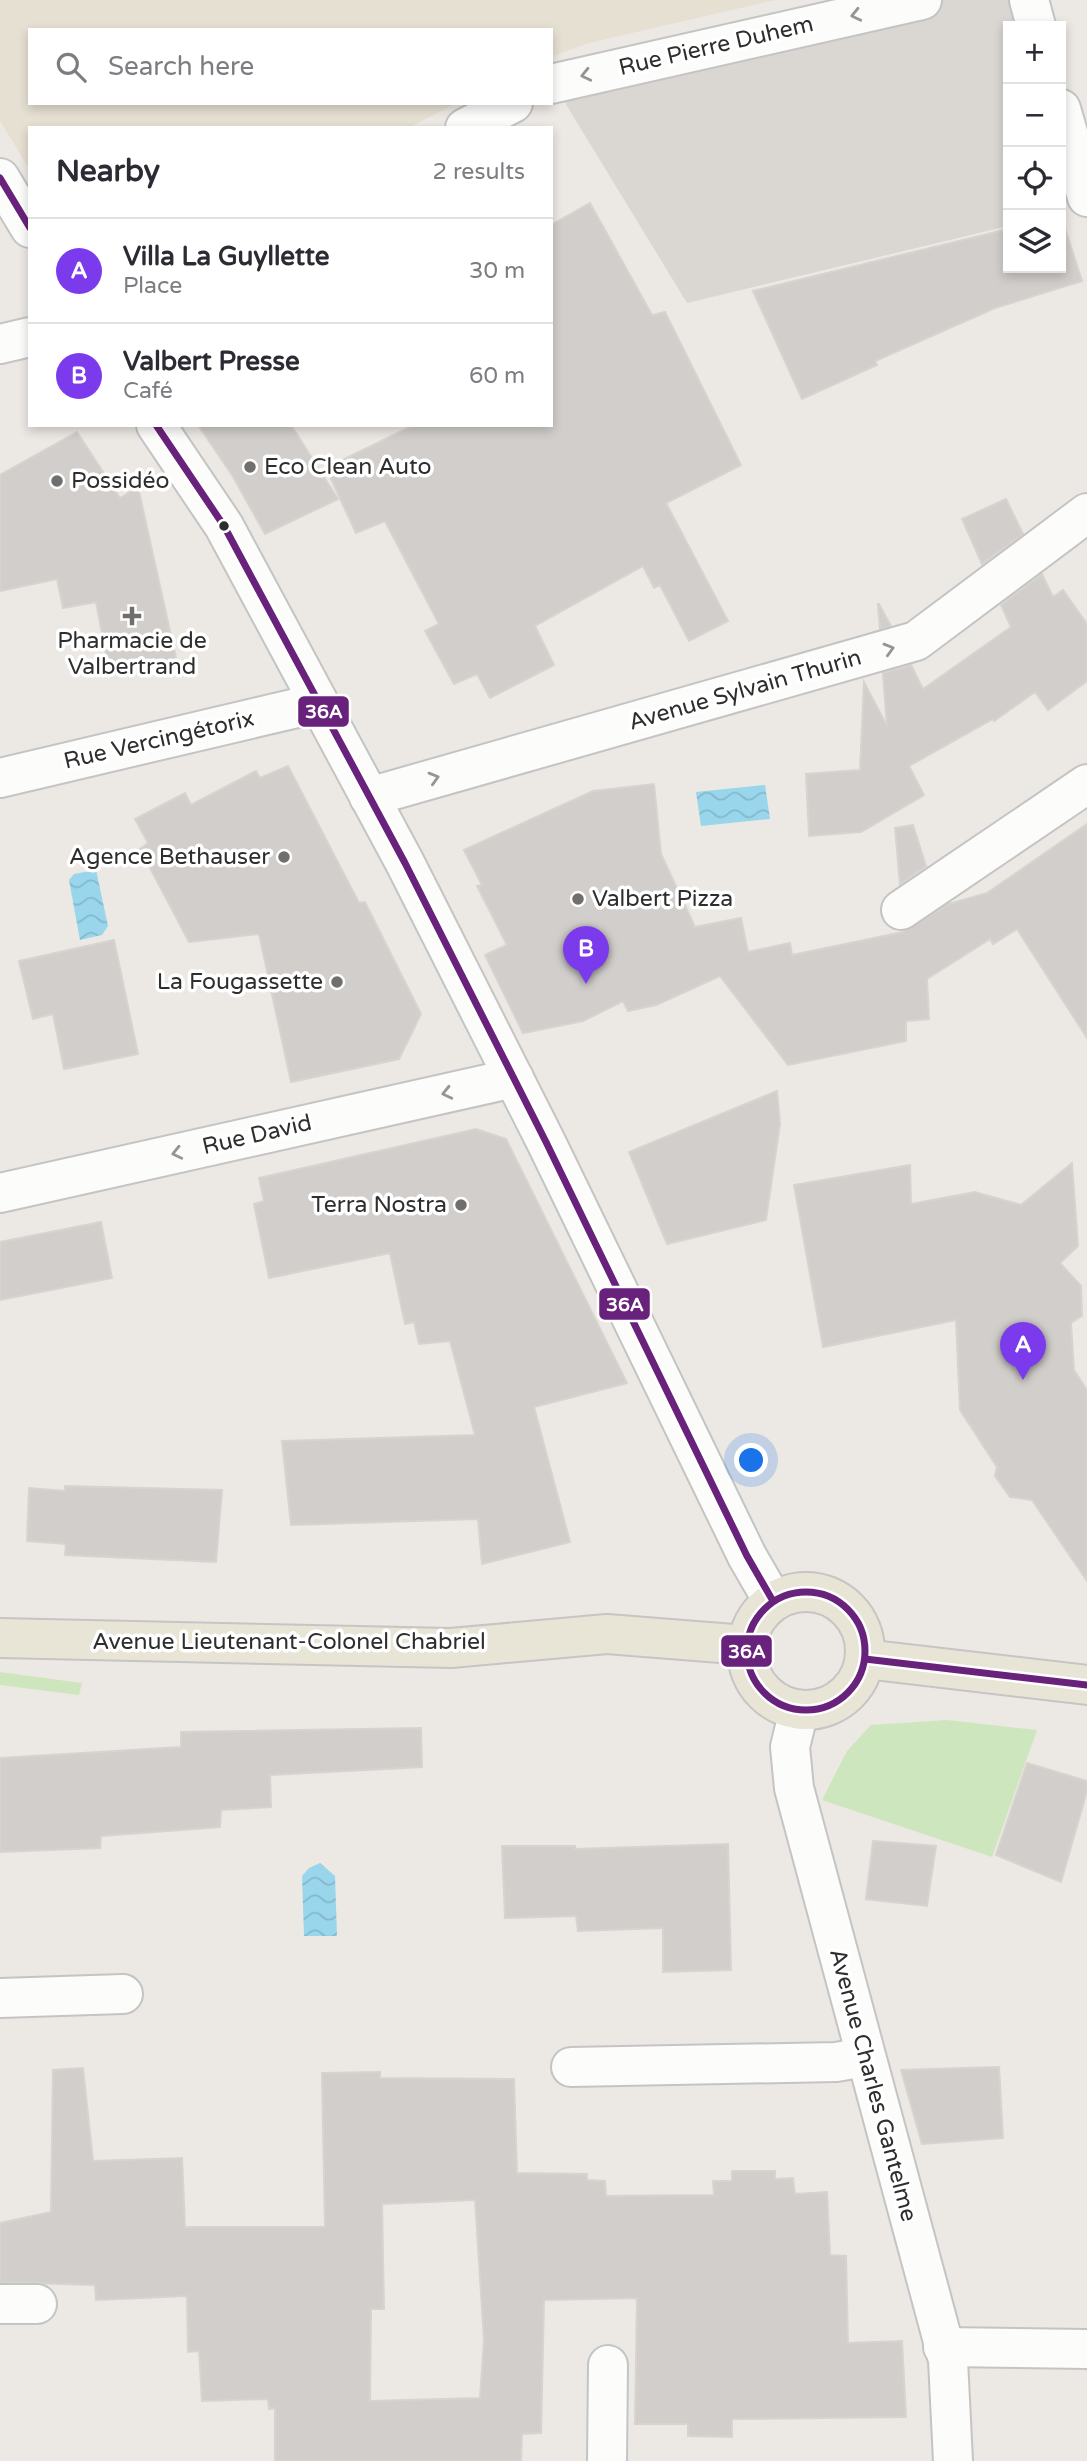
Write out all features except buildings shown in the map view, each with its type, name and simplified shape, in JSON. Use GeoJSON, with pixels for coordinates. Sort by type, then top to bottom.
{"type":"FeatureCollection","features":[{"type":"Feature","properties":{"kind":"main road"},"geometry":{"type":"LineString","coordinates":[[817,1592],[838,1601],[854,1616],[864,1637],[865,1660],[860,1677],[842,1698],[818,1710],[799,1710],[781,1706],[766,1695],[754,1681],[747,1664],[746,1645],[750,1628],[760,1613],[773,1601],[794,1593],[817,1592]]}},
{"type":"Feature","properties":{"kind":"main road","name":"Avenue Lieutenant-Colonel Chabriel"},"geometry":{"type":"LineString","coordinates":[[0,1638],[451,1648],[607,1634],[746,1645]]}},
{"type":"Feature","properties":{"kind":"main road"},"geometry":{"type":"LineString","coordinates":[[865,1660],[1087,1685]]}},
{"type":"Feature","properties":{"kind":"street","name":"Rue Pierre Duhem"},"geometry":{"type":"LineString","coordinates":[[553,84],[922,0]]}},
{"type":"Feature","properties":{"kind":"street"},"geometry":{"type":"LineString","coordinates":[[1029,0],[1035,21]]}},
{"type":"Feature","properties":{"kind":"street"},"geometry":{"type":"LineString","coordinates":[[469,126],[509,105]]}},
{"type":"Feature","properties":{"kind":"street"},"geometry":{"type":"LineString","coordinates":[[1066,126],[1087,197]]}},
{"type":"Feature","properties":{"kind":"street"},"geometry":{"type":"LineString","coordinates":[[0,178],[28,225]]}},
{"type":"Feature","properties":{"kind":"street"},"geometry":{"type":"LineString","coordinates":[[0,344],[28,337]]}},
{"type":"Feature","properties":{"kind":"street"},"geometry":{"type":"LineString","coordinates":[[157,427],[224,526],[369,797],[514,1078],[747,1556],[773,1601]]}},
{"type":"Feature","properties":{"kind":"street","name":"Avenue Sylvain Thurin"},"geometry":{"type":"LineString","coordinates":[[369,797],[916,641],[1087,513]]}},
{"type":"Feature","properties":{"kind":"street","name":"Rue Vercingétorix"},"geometry":{"type":"LineString","coordinates":[[0,778],[318,703]]}},
{"type":"Feature","properties":{"kind":"street"},"geometry":{"type":"LineString","coordinates":[[901,910],[1087,784]]}},
{"type":"Feature","properties":{"kind":"street","name":"Rue David"},"geometry":{"type":"LineString","coordinates":[[0,1193],[514,1078]]}},
{"type":"Feature","properties":{"kind":"street","name":"Avenue Charles Gantelme"},"geometry":{"type":"LineString","coordinates":[[799,1710],[790,1747],[794,1788],[948,2360],[953,2461]]}},
{"type":"Feature","properties":{"kind":"street"},"geometry":{"type":"LineString","coordinates":[[0,1998],[122,1994]]}},
{"type":"Feature","properties":{"kind":"street"},"geometry":{"type":"LineString","coordinates":[[571,2067],[836,2062],[865,2057]]}},
{"type":"Feature","properties":{"kind":"street"},"geometry":{"type":"LineString","coordinates":[[943,2347],[1087,2350]]}},
{"type":"Feature","properties":{"kind":"street"},"geometry":{"type":"LineString","coordinates":[[607,2461],[608,2365]]}},
{"type":"Feature","properties":{"kind":"shaded area"},"geometry":{"type":"Polygon","coordinates":[[[0,0],[775,0],[589,43],[553,56],[553,28],[28,28],[28,105],[453,105],[412,126],[28,126],[28,167],[0,121],[0,0]]]}},
{"type":"Feature","properties":{"kind":"shaded area"},"geometry":{"type":"Polygon","coordinates":[[[922,0],[1029,0],[1035,21],[1003,21],[1003,227],[687,303],[553,83],[922,0]]]}},
{"type":"Feature","properties":{"kind":"green space"},"geometry":{"type":"Polygon","coordinates":[[[0,1672],[82,1683],[79,1695],[0,1685],[0,1672]]]}},
{"type":"Feature","properties":{"kind":"green space"},"geometry":{"type":"Polygon","coordinates":[[[947,1720],[1037,1730],[992,1857],[822,1800],[847,1751],[871,1725],[947,1720]]]}},
{"type":"Feature","properties":{"kind":"water"},"geometry":{"type":"Polygon","coordinates":[[[765,785],[770,819],[701,826],[696,792],[765,785]]]}},
{"type":"Feature","properties":{"kind":"water"},"geometry":{"type":"Polygon","coordinates":[[[96,870],[108,926],[102,935],[80,940],[69,880],[74,874],[96,870]]]}},
{"type":"Feature","properties":{"kind":"water"},"geometry":{"type":"Polygon","coordinates":[[[320,1863],[335,1876],[337,1936],[304,1936],[302,1876],[309,1868],[320,1863]]]}},
{"type":"Feature","properties":{"kind":"transit line","name":"36A"},"geometry":{"type":"LineString","coordinates":[[0,178],[28,225]]}},
{"type":"Feature","properties":{"kind":"transit line","name":"36A"},"geometry":{"type":"LineString","coordinates":[[157,427],[224,526],[405,863],[546,1142],[747,1556],[773,1601]]}},
{"type":"Feature","properties":{"kind":"transit line","name":"36A"},"geometry":{"type":"LineString","coordinates":[[806,1592],[829,1596],[848,1609],[861,1628],[865,1651],[861,1674],[848,1693],[829,1706],[806,1710],[783,1706],[764,1693],[751,1674],[747,1651],[751,1628],[764,1609],[783,1596],[806,1592]]}},
{"type":"Feature","properties":{"kind":"transit line","name":"36A"},"geometry":{"type":"LineString","coordinates":[[865,1659],[1087,1685]]}},
{"type":"Feature","properties":{"kind":"place","name":"Eco Clean Auto"},"geometry":{"type":"Point","coordinates":[250,467]}},
{"type":"Feature","properties":{"kind":"place","name":"Possidéo"},"geometry":{"type":"Point","coordinates":[57,481]}},
{"type":"Feature","properties":{"kind":"place","name":"Pharmacie de Valbertrand"},"geometry":{"type":"Point","coordinates":[132,616]}},
{"type":"Feature","properties":{"kind":"place","name":"Agence Bethauser"},"geometry":{"type":"Point","coordinates":[284,857]}},
{"type":"Feature","properties":{"kind":"place","name":"Valbert Pizza"},"geometry":{"type":"Point","coordinates":[578,899]}},
{"type":"Feature","properties":{"kind":"place","name":"La Fougassette"},"geometry":{"type":"Point","coordinates":[337,982]}},
{"type":"Feature","properties":{"kind":"place","name":"Valbert Presse"},"geometry":{"type":"Point","coordinates":[586,984]}},
{"type":"Feature","properties":{"kind":"place","name":"Terra Nostra"},"geometry":{"type":"Point","coordinates":[461,1205]}},
{"type":"Feature","properties":{"kind":"place","name":"Villa La Guyllette"},"geometry":{"type":"Point","coordinates":[1023,1380]}}]}
